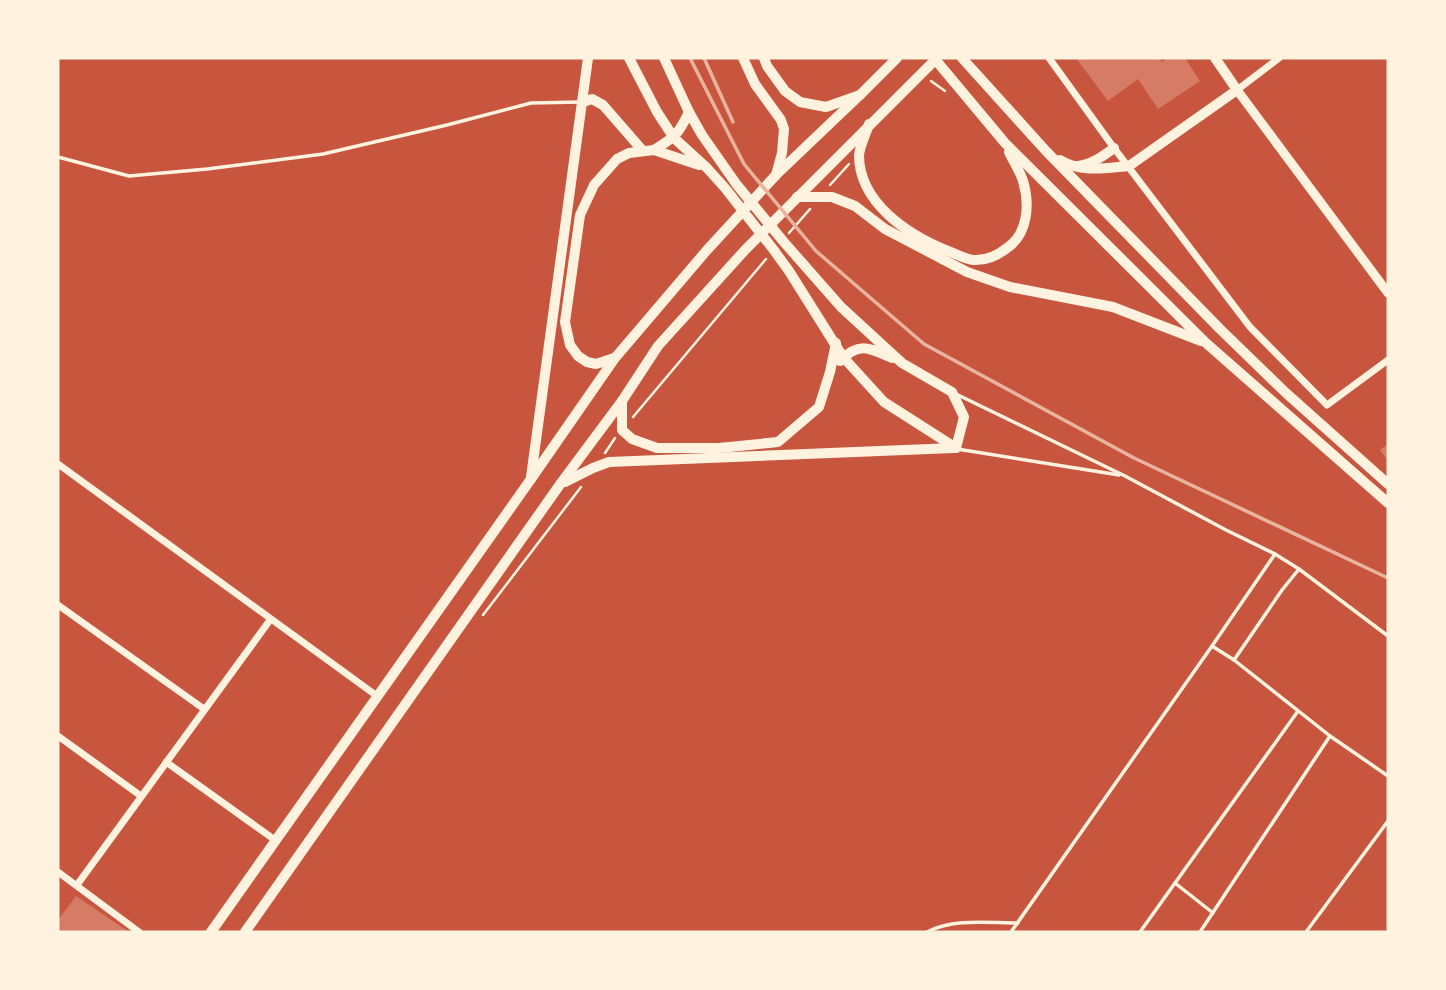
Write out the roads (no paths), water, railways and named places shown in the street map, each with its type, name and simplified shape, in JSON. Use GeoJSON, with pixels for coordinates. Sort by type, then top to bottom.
{"type":"FeatureCollection","features":[{"type":"Feature","properties":{"kind":"highway"},"geometry":{"type":"LineString","coordinates":[[743,58],[755,84],[781,120],[784,129],[782,153],[776,175]]}},
{"type":"Feature","properties":{"kind":"highway"},"geometry":{"type":"LineString","coordinates":[[764,58],[785,91],[800,102],[826,107],[860,96]]}},
{"type":"Feature","properties":{"kind":"highway"},"geometry":{"type":"LineString","coordinates":[[935,58],[1004,143],[1206,343],[1388,503]]}},
{"type":"Feature","properties":{"kind":"highway"},"geometry":{"type":"LineString","coordinates":[[962,58],[1046,151],[1220,330],[1388,484]]}},
{"type":"Feature","properties":{"kind":"highway"},"geometry":{"type":"LineString","coordinates":[[869,124],[859,153],[862,174],[874,200],[897,223],[933,245],[971,260],[996,256],[1014,244],[1026,219],[1023,181],[1004,143]]}},
{"type":"Feature","properties":{"kind":"highway"},"geometry":{"type":"LineString","coordinates":[[1070,166],[1082,166],[1114,148]]}},
{"type":"Feature","properties":{"kind":"highway"},"geometry":{"type":"LineString","coordinates":[[1046,151],[1070,166],[1088,170],[1129,166]]}},
{"type":"Feature","properties":{"kind":"highway"},"geometry":{"type":"LineString","coordinates":[[797,197],[832,197],[855,206],[884,229],[967,272],[1010,287],[1113,307],[1206,343]]}},
{"type":"Feature","properties":{"kind":"main road"},"geometry":{"type":"LineString","coordinates":[[531,480],[588,58]]}},
{"type":"Feature","properties":{"kind":"main road"},"geometry":{"type":"LineString","coordinates":[[629,58],[674,138],[725,188],[789,271],[844,357],[884,402],[956,448]]}},
{"type":"Feature","properties":{"kind":"main road"},"geometry":{"type":"LineString","coordinates":[[664,58],[702,135],[737,185],[841,307],[902,363]]}},
{"type":"Feature","properties":{"kind":"main road"},"geometry":{"type":"LineString","coordinates":[[211,932],[615,358],[707,250],[776,175],[897,58]]}},
{"type":"Feature","properties":{"kind":"main road"},"geometry":{"type":"LineString","coordinates":[[245,932],[622,401],[658,345],[744,250],[935,58]]}},
{"type":"Feature","properties":{"kind":"main road"},"geometry":{"type":"LineString","coordinates":[[1129,166],[1237,90],[1215,58]]}},
{"type":"Feature","properties":{"kind":"main road"},"geometry":{"type":"LineString","coordinates":[[583,102],[593,99],[604,105],[648,150],[706,168]]}},
{"type":"Feature","properties":{"kind":"main road"},"geometry":{"type":"LineString","coordinates":[[615,358],[596,364],[587,362],[578,356],[570,345],[565,322],[580,215],[594,185],[617,159],[648,150],[674,138],[689,112]]}},
{"type":"Feature","properties":{"kind":"main road"},"geometry":{"type":"LineString","coordinates":[[622,401],[622,430],[632,439],[657,448],[719,448],[778,442],[819,407],[836,343]]}},
{"type":"Feature","properties":{"kind":"main road"},"geometry":{"type":"LineString","coordinates":[[830,372],[855,349],[870,348],[952,392],[964,417],[956,448]]}},
{"type":"Feature","properties":{"kind":"main road"},"geometry":{"type":"LineString","coordinates":[[561,484],[609,462],[956,448]]}},
{"type":"Feature","properties":{"kind":"street"},"geometry":{"type":"LineString","coordinates":[[1049,58],[1250,327],[1327,405],[1388,360]]}},
{"type":"Feature","properties":{"kind":"street"},"geometry":{"type":"LineString","coordinates":[[1279,58],[1237,90],[1388,293]]}},
{"type":"Feature","properties":{"kind":"street"},"geometry":{"type":"LineString","coordinates":[[58,464],[377,696]]}},
{"type":"Feature","properties":{"kind":"street"},"geometry":{"type":"LineString","coordinates":[[58,605],[204,709]]}},
{"type":"Feature","properties":{"kind":"street"},"geometry":{"type":"LineString","coordinates":[[77,886],[270,620]]}},
{"type":"Feature","properties":{"kind":"street"},"geometry":{"type":"LineString","coordinates":[[58,736],[141,796]]}},
{"type":"Feature","properties":{"kind":"street"},"geometry":{"type":"LineString","coordinates":[[166,762],[275,840]]}},
{"type":"Feature","properties":{"kind":"street"},"geometry":{"type":"LineString","coordinates":[[58,872],[139,932]]}},
{"type":"Feature","properties":{"kind":"lane"},"geometry":{"type":"LineString","coordinates":[[58,157],[129,176],[207,169],[323,154],[531,103],[583,102]]}},
{"type":"Feature","properties":{"kind":"lane"},"geometry":{"type":"LineString","coordinates":[[952,392],[1125,475],[1275,554],[1388,636]]}},
{"type":"Feature","properties":{"kind":"lane"},"geometry":{"type":"LineString","coordinates":[[956,448],[1125,475]]}},
{"type":"Feature","properties":{"kind":"lane"},"geometry":{"type":"LineString","coordinates":[[1012,932],[1275,554]]}},
{"type":"Feature","properties":{"kind":"lane"},"geometry":{"type":"LineString","coordinates":[[1234,660],[1299,569]]}},
{"type":"Feature","properties":{"kind":"lane"},"geometry":{"type":"LineString","coordinates":[[1213,646],[1330,736],[1388,776]]}},
{"type":"Feature","properties":{"kind":"lane"},"geometry":{"type":"LineString","coordinates":[[1140,932],[1298,711]]}},
{"type":"Feature","properties":{"kind":"lane"},"geometry":{"type":"LineString","coordinates":[[1200,932],[1330,736]]}},
{"type":"Feature","properties":{"kind":"lane"},"geometry":{"type":"LineString","coordinates":[[1306,932],[1388,821]]}},
{"type":"Feature","properties":{"kind":"lane"},"geometry":{"type":"LineString","coordinates":[[1175,883],[1213,913]]}},
{"type":"Feature","properties":{"kind":"lane"},"geometry":{"type":"LineString","coordinates":[[927,932],[938,926],[964,922],[1018,923]]}},
{"type":"Feature","properties":{"kind":"railway"},"geometry":{"type":"LineString","coordinates":[[690,58],[744,164],[816,251],[924,344],[1134,458],[1388,578]]}},
{"type":"Feature","properties":{"kind":"railway"},"geometry":{"type":"LineString","coordinates":[[704,58],[733,122]]}}]}
